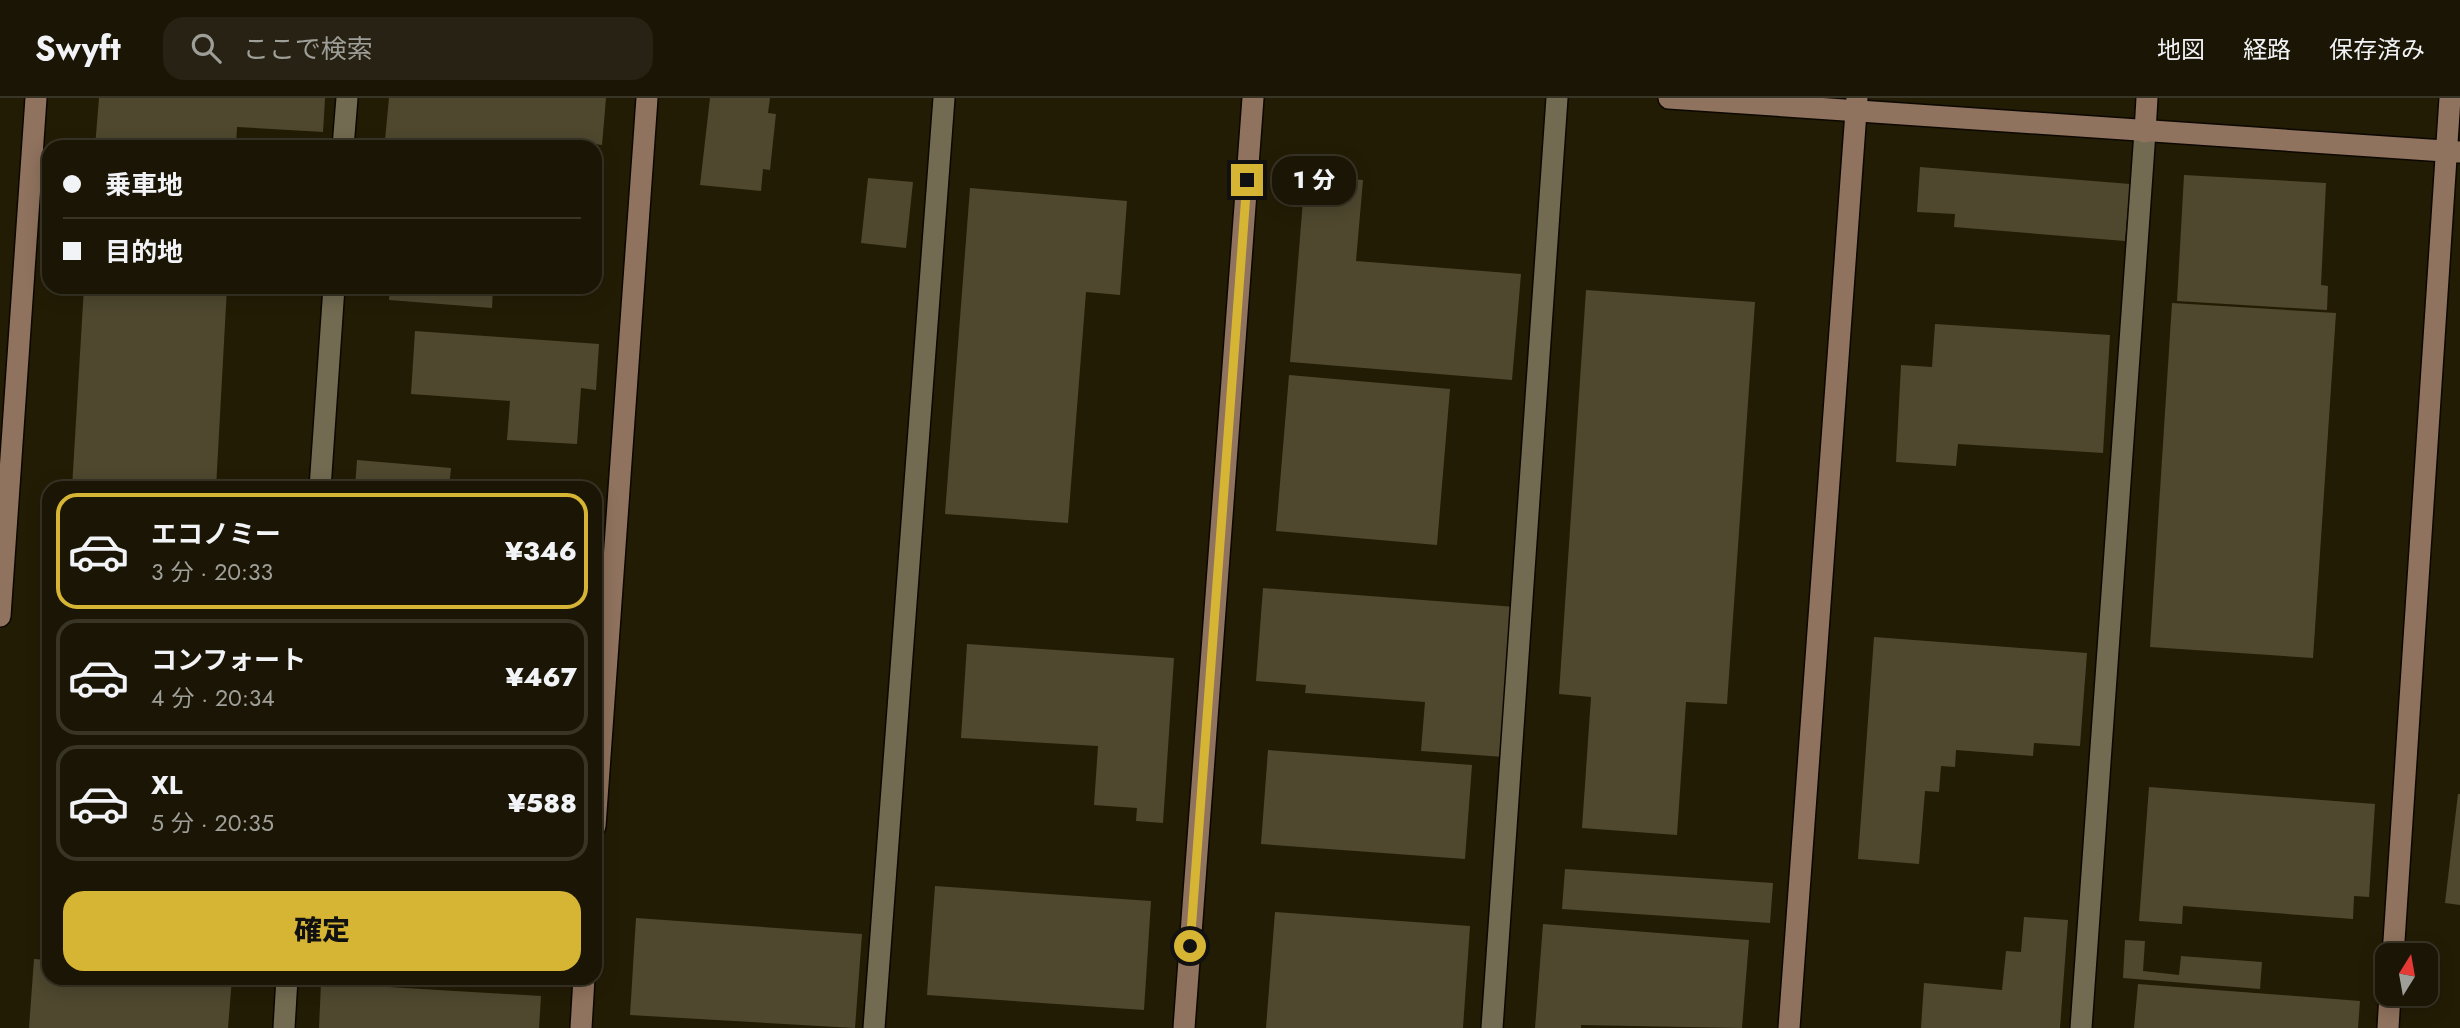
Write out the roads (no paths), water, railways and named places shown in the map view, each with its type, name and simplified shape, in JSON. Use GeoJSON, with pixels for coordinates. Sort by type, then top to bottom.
{"type":"FeatureCollection","features":[{"type":"Feature","properties":{"kind":"street"},"geometry":{"type":"LineString","coordinates":[[0,616],[36,98]]}},
{"type":"Feature","properties":{"kind":"street"},"geometry":{"type":"LineString","coordinates":[[343,140],[346,98]]}},
{"type":"Feature","properties":{"kind":"street"},"geometry":{"type":"LineString","coordinates":[[602,728],[647,98]]}},
{"type":"Feature","properties":{"kind":"street"},"geometry":{"type":"LineString","coordinates":[[874,1028],[944,98]]}},
{"type":"Feature","properties":{"kind":"street"},"geometry":{"type":"LineString","coordinates":[[1184,1028],[1253,98]]}},
{"type":"Feature","properties":{"kind":"street"},"geometry":{"type":"LineString","coordinates":[[1492,1028],[1557,98]]}},
{"type":"Feature","properties":{"kind":"street"},"geometry":{"type":"LineString","coordinates":[[1669,98],[1856,106],[2145,132],[2453,152]]}},
{"type":"Feature","properties":{"kind":"street"},"geometry":{"type":"LineString","coordinates":[[2081,1028],[2147,98]]}},
{"type":"Feature","properties":{"kind":"street"},"geometry":{"type":"LineString","coordinates":[[2394,943],[2453,152],[2450,98]]}},
{"type":"Feature","properties":{"kind":"street"},"geometry":{"type":"LineString","coordinates":[[1789,1028],[1856,106]]}},
{"type":"Feature","properties":{"kind":"street"},"geometry":{"type":"LineString","coordinates":[[320,481],[334,294]]}},
{"type":"Feature","properties":{"kind":"street"},"geometry":{"type":"LineString","coordinates":[[284,1028],[287,985]]}},
{"type":"Feature","properties":{"kind":"street"},"geometry":{"type":"LineString","coordinates":[[581,1028],[584,985]]}},
{"type":"Feature","properties":{"kind":"street"},"geometry":{"type":"LineString","coordinates":[[2388,1028],[2389,1006]]}}]}
